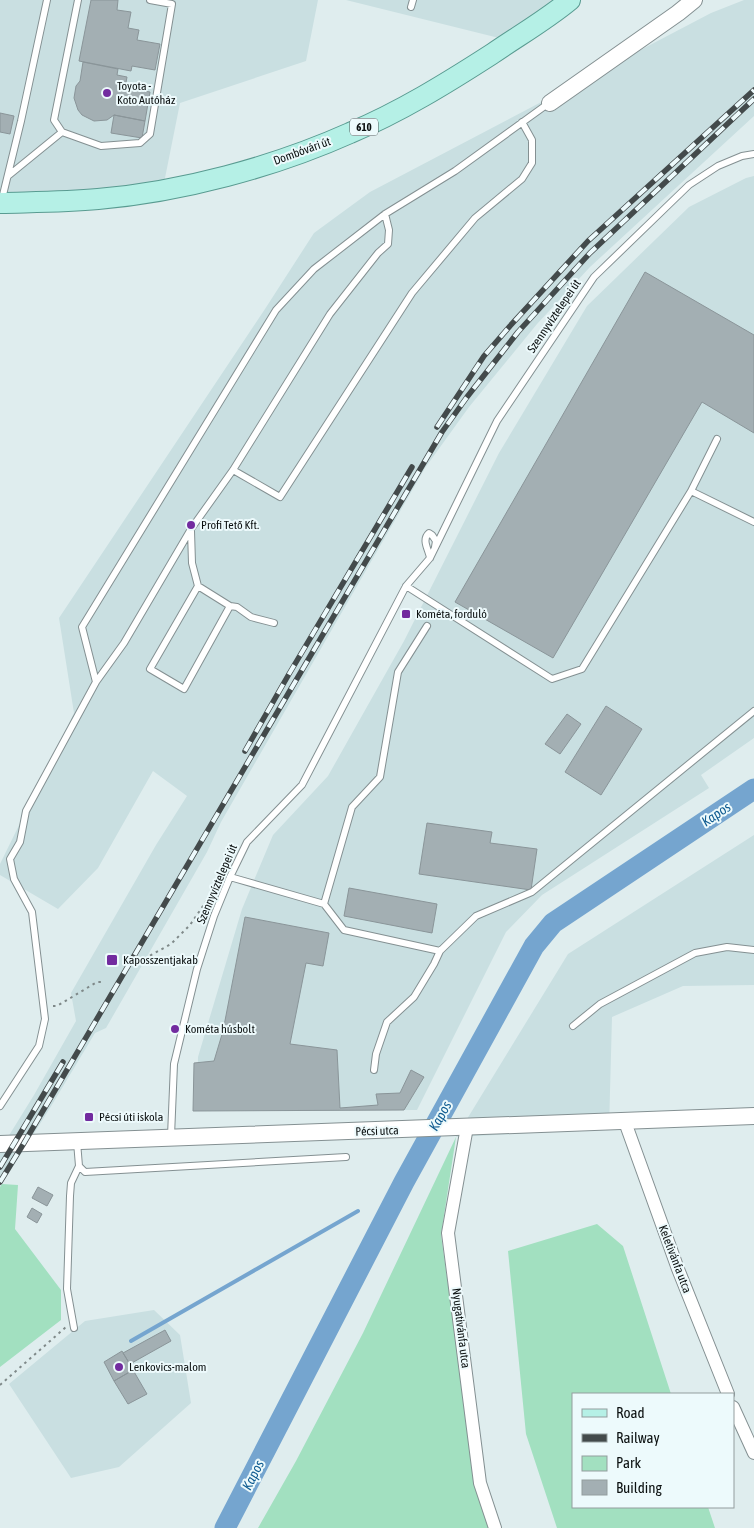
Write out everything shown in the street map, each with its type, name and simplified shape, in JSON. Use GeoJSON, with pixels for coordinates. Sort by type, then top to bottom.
{"type":"FeatureCollection","features":[{"type":"Feature","properties":{"kind":"main road","name":"Dombóvári út"},"geometry":{"type":"LineString","coordinates":[[0,205],[99,199],[163,190],[249,169],[300,153],[350,134],[436,89],[570,0]]}},
{"type":"Feature","properties":{"kind":"street"},"geometry":{"type":"LineString","coordinates":[[550,103],[694,0]]}},
{"type":"Feature","properties":{"kind":"street","name":"Pécsi utca"},"geometry":{"type":"LineString","coordinates":[[0,1144],[754,1116]]}},
{"type":"Feature","properties":{"kind":"street","name":"Keletivánfa utca"},"geometry":{"type":"LineString","coordinates":[[625,1122],[678,1269],[728,1393]]}},
{"type":"Feature","properties":{"kind":"street","name":"Nyugativánfa utca"},"geometry":{"type":"LineString","coordinates":[[460,1128],[448,1233],[480,1483],[495,1528]]}},
{"type":"Feature","properties":{"kind":"street"},"geometry":{"type":"LineString","coordinates":[[734,1409],[754,1453]]}},
{"type":"Feature","properties":{"kind":"lane"},"geometry":{"type":"LineString","coordinates":[[0,205],[47,0]]}},
{"type":"Feature","properties":{"kind":"lane"},"geometry":{"type":"LineString","coordinates":[[78,0],[54,120],[62,132],[101,146],[140,143],[150,134],[172,4],[150,0]]}},
{"type":"Feature","properties":{"kind":"lane"},"geometry":{"type":"LineString","coordinates":[[411,8],[413,0]]}},
{"type":"Feature","properties":{"kind":"lane"},"geometry":{"type":"LineString","coordinates":[[96,682],[82,627],[276,310],[314,269],[384,214],[455,171],[550,103]]}},
{"type":"Feature","properties":{"kind":"lane"},"geometry":{"type":"LineString","coordinates":[[233,470],[280,497],[412,293],[475,218],[522,179],[532,164],[532,140],[522,122]]}},
{"type":"Feature","properties":{"kind":"lane"},"geometry":{"type":"LineString","coordinates":[[8,176],[62,132]]}},
{"type":"Feature","properties":{"kind":"lane","name":"Szennyvíztelepei út"},"geometry":{"type":"LineString","coordinates":[[430,558],[497,422],[594,277],[689,185],[718,166],[742,156],[754,154]]}},
{"type":"Feature","properties":{"kind":"lane"},"geometry":{"type":"LineString","coordinates":[[0,1106],[39,1046],[45,1019],[32,912],[14,879],[10,859],[20,842],[26,811],[96,682],[124,643],[191,529],[233,470],[330,314],[378,253],[388,244],[389,230],[384,214]]}},
{"type":"Feature","properties":{"kind":"lane"},"geometry":{"type":"LineString","coordinates":[[435,548],[436,541],[429,533],[425,541],[430,558],[406,586],[552,679],[582,669],[691,491],[717,439]]}},
{"type":"Feature","properties":{"kind":"lane"},"geometry":{"type":"LineString","coordinates":[[691,491],[754,522]]}},
{"type":"Feature","properties":{"kind":"lane"},"geometry":{"type":"LineString","coordinates":[[191,529],[192,563],[198,586],[251,617],[274,624]]}},
{"type":"Feature","properties":{"kind":"lane"},"geometry":{"type":"LineString","coordinates":[[198,586],[150,669],[184,689],[230,606]]}},
{"type":"Feature","properties":{"kind":"lane","name":"Szennyvíztelepei út"},"geometry":{"type":"LineString","coordinates":[[171,1138],[174,1064],[197,969],[214,916],[230,877],[247,842],[302,785],[406,586]]}},
{"type":"Feature","properties":{"kind":"lane"},"geometry":{"type":"LineString","coordinates":[[324,904],[352,806],[380,777],[398,672],[427,626]]}},
{"type":"Feature","properties":{"kind":"lane"},"geometry":{"type":"LineString","coordinates":[[374,1070],[376,1054],[387,1022],[414,997],[440,951],[476,916],[532,892],[754,711]]}},
{"type":"Feature","properties":{"kind":"lane"},"geometry":{"type":"LineString","coordinates":[[230,877],[324,904],[344,930],[440,951]]}},
{"type":"Feature","properties":{"kind":"lane"},"geometry":{"type":"LineString","coordinates":[[573,1026],[600,1004],[695,953],[727,947],[754,950]]}},
{"type":"Feature","properties":{"kind":"lane"},"geometry":{"type":"LineString","coordinates":[[73,1324],[67,1289],[71,1183],[79,1166],[77,1142]]}},
{"type":"Feature","properties":{"kind":"lane"},"geometry":{"type":"LineString","coordinates":[[79,1166],[85,1172],[346,1157]]}},
{"type":"Feature","properties":{"kind":"path"},"geometry":{"type":"LineString","coordinates":[[133,965],[171,944],[190,925],[212,891],[230,877]]}},
{"type":"Feature","properties":{"kind":"path"},"geometry":{"type":"LineString","coordinates":[[43,1008],[57,1006],[97,982],[104,982]]}},
{"type":"Feature","properties":{"kind":"path"},"geometry":{"type":"LineString","coordinates":[[0,1385],[73,1324]]}},
{"type":"Feature","properties":{"kind":"shaded area"},"geometry":{"type":"Polygon","coordinates":[[[0,0],[318,0],[306,61],[180,103],[162,193],[0,210],[0,0]]]}},
{"type":"Feature","properties":{"kind":"shaded area"},"geometry":{"type":"Polygon","coordinates":[[[346,0],[553,0],[499,38],[346,0]]]}},
{"type":"Feature","properties":{"kind":"shaded area"},"geometry":{"type":"Polygon","coordinates":[[[744,0],[754,0],[754,116],[590,267],[537,324],[469,407],[425,468],[221,822],[207,852],[106,1028],[95,1033],[0,1187],[0,1150],[76,1021],[71,993],[156,845],[187,796],[153,771],[98,868],[58,909],[0,875],[0,864],[74,713],[59,618],[314,233],[370,192],[711,13],[744,0]]]}},
{"type":"Feature","properties":{"kind":"shaded area"},"geometry":{"type":"Polygon","coordinates":[[[754,176],[754,738],[701,775],[709,788],[542,895],[506,932],[417,1110],[197,1111],[198,1057],[242,909],[273,835],[328,776],[404,641],[499,453],[587,306],[689,207],[746,178],[754,176]]]}},
{"type":"Feature","properties":{"kind":"shaded area"},"geometry":{"type":"Polygon","coordinates":[[[754,835],[754,985],[683,986],[612,1017],[609,1129],[456,1137],[568,954],[754,835]]]}},
{"type":"Feature","properties":{"kind":"shaded area"},"geometry":{"type":"Polygon","coordinates":[[[154,1310],[180,1335],[191,1403],[119,1467],[71,1478],[9,1384],[85,1321],[154,1310]]]}},
{"type":"Feature","properties":{"kind":"green space"},"geometry":{"type":"Polygon","coordinates":[[[456,1137],[441,1235],[472,1453],[496,1528],[258,1528],[296,1461],[363,1333],[456,1137]]]}},
{"type":"Feature","properties":{"kind":"green space"},"geometry":{"type":"Polygon","coordinates":[[[2,1184],[18,1185],[15,1229],[61,1290],[61,1320],[0,1367],[0,1187],[2,1184]]]}},
{"type":"Feature","properties":{"kind":"green space"},"geometry":{"type":"Polygon","coordinates":[[[597,1224],[623,1246],[671,1393],[572,1393],[572,1508],[708,1508],[715,1528],[557,1528],[526,1434],[508,1251],[597,1224]]]}},
{"type":"Feature","properties":{"kind":"building"},"geometry":{"type":"Polygon","coordinates":[[[91,0],[118,0],[117,10],[131,12],[128,28],[139,30],[137,40],[160,44],[155,70],[132,66],[131,71],[79,61],[91,0]]]}},
{"type":"Feature","properties":{"kind":"building"},"geometry":{"type":"Polygon","coordinates":[[[83,62],[118,69],[117,75],[127,77],[125,88],[150,92],[145,121],[114,115],[107,120],[94,121],[82,115],[74,98],[76,86],[80,81],[83,62]]]}},
{"type":"Feature","properties":{"kind":"building"},"geometry":{"type":"Polygon","coordinates":[[[0,113],[14,116],[10,134],[0,132],[0,113]]]}},
{"type":"Feature","properties":{"kind":"building"},"geometry":{"type":"Polygon","coordinates":[[[114,115],[145,121],[142,138],[111,133],[114,115]]]}},
{"type":"Feature","properties":{"kind":"building"},"geometry":{"type":"Polygon","coordinates":[[[645,272],[754,335],[754,433],[702,402],[553,658],[455,602],[645,272]]]}},
{"type":"Feature","properties":{"kind":"building"},"geometry":{"type":"Polygon","coordinates":[[[606,706],[642,729],[601,795],[565,772],[606,706]]]}},
{"type":"Feature","properties":{"kind":"building"},"geometry":{"type":"Polygon","coordinates":[[[567,714],[581,724],[560,754],[545,744],[567,714]]]}},
{"type":"Feature","properties":{"kind":"building"},"geometry":{"type":"Polygon","coordinates":[[[427,823],[492,832],[490,843],[537,849],[531,890],[419,874],[427,823]]]}},
{"type":"Feature","properties":{"kind":"building"},"geometry":{"type":"Polygon","coordinates":[[[349,888],[437,904],[432,933],[344,916],[349,888]]]}},
{"type":"Feature","properties":{"kind":"building"},"geometry":{"type":"Polygon","coordinates":[[[245,917],[329,933],[323,966],[306,963],[290,1044],[337,1050],[340,1108],[378,1105],[376,1094],[400,1093],[411,1070],[424,1077],[404,1110],[193,1111],[194,1063],[214,1061],[223,1031],[245,917]]]}},
{"type":"Feature","properties":{"kind":"building"},"geometry":{"type":"Polygon","coordinates":[[[38,1187],[53,1195],[47,1206],[32,1198],[38,1187]]]}},
{"type":"Feature","properties":{"kind":"building"},"geometry":{"type":"Polygon","coordinates":[[[32,1208],[42,1214],[37,1223],[27,1217],[32,1208]]]}},
{"type":"Feature","properties":{"kind":"building"},"geometry":{"type":"Polygon","coordinates":[[[165,1330],[171,1341],[130,1364],[123,1353],[165,1330]]]}},
{"type":"Feature","properties":{"kind":"building","name":"Lenkovics-malom"},"geometry":{"type":"Polygon","coordinates":[[[122,1351],[133,1370],[114,1381],[104,1362],[122,1351]]]}},
{"type":"Feature","properties":{"kind":"building"},"geometry":{"type":"Polygon","coordinates":[[[133,1370],[147,1394],[128,1404],[114,1381],[133,1370]]]}},
{"type":"Feature","properties":{"kind":"waterway","name":"Kapos"},"geometry":{"type":"LineString","coordinates":[[225,1528],[404,1182],[534,946],[553,923],[754,789]]}},
{"type":"Feature","properties":{"kind":"waterway"},"geometry":{"type":"LineString","coordinates":[[131,1341],[358,1211]]}},
{"type":"Feature","properties":{"kind":"railway"},"geometry":{"type":"LineString","coordinates":[[437,427],[484,356],[588,241],[754,90]]}},
{"type":"Feature","properties":{"kind":"railway"},"geometry":{"type":"LineString","coordinates":[[0,1182],[442,432],[518,332],[590,253],[754,99]]}},
{"type":"Feature","properties":{"kind":"railway"},"geometry":{"type":"LineString","coordinates":[[245,751],[412,467]]}},
{"type":"Feature","properties":{"kind":"railway"},"geometry":{"type":"LineString","coordinates":[[0,1167],[63,1062]]}},
{"type":"Feature","properties":{"kind":"place","name":"Toyota - Koto Autóház"},"geometry":{"type":"Point","coordinates":[107,93]}},
{"type":"Feature","properties":{"kind":"place","name":"Profi Tető Kft."},"geometry":{"type":"Point","coordinates":[191,525]}},
{"type":"Feature","properties":{"kind":"place","name":"Kométa, forduló"},"geometry":{"type":"Point","coordinates":[406,614]}},
{"type":"Feature","properties":{"kind":"place","name":"Kaposszentjakab"},"geometry":{"type":"Point","coordinates":[112,960]}},
{"type":"Feature","properties":{"kind":"place","name":"Kométa húsbolt"},"geometry":{"type":"Point","coordinates":[175,1029]}},
{"type":"Feature","properties":{"kind":"place","name":"Pécsi úti iskola"},"geometry":{"type":"Point","coordinates":[89,1117]}},
{"type":"Feature","properties":{"kind":"place","name":"Lenkovics-malom"},"geometry":{"type":"Point","coordinates":[119,1367]}}]}
